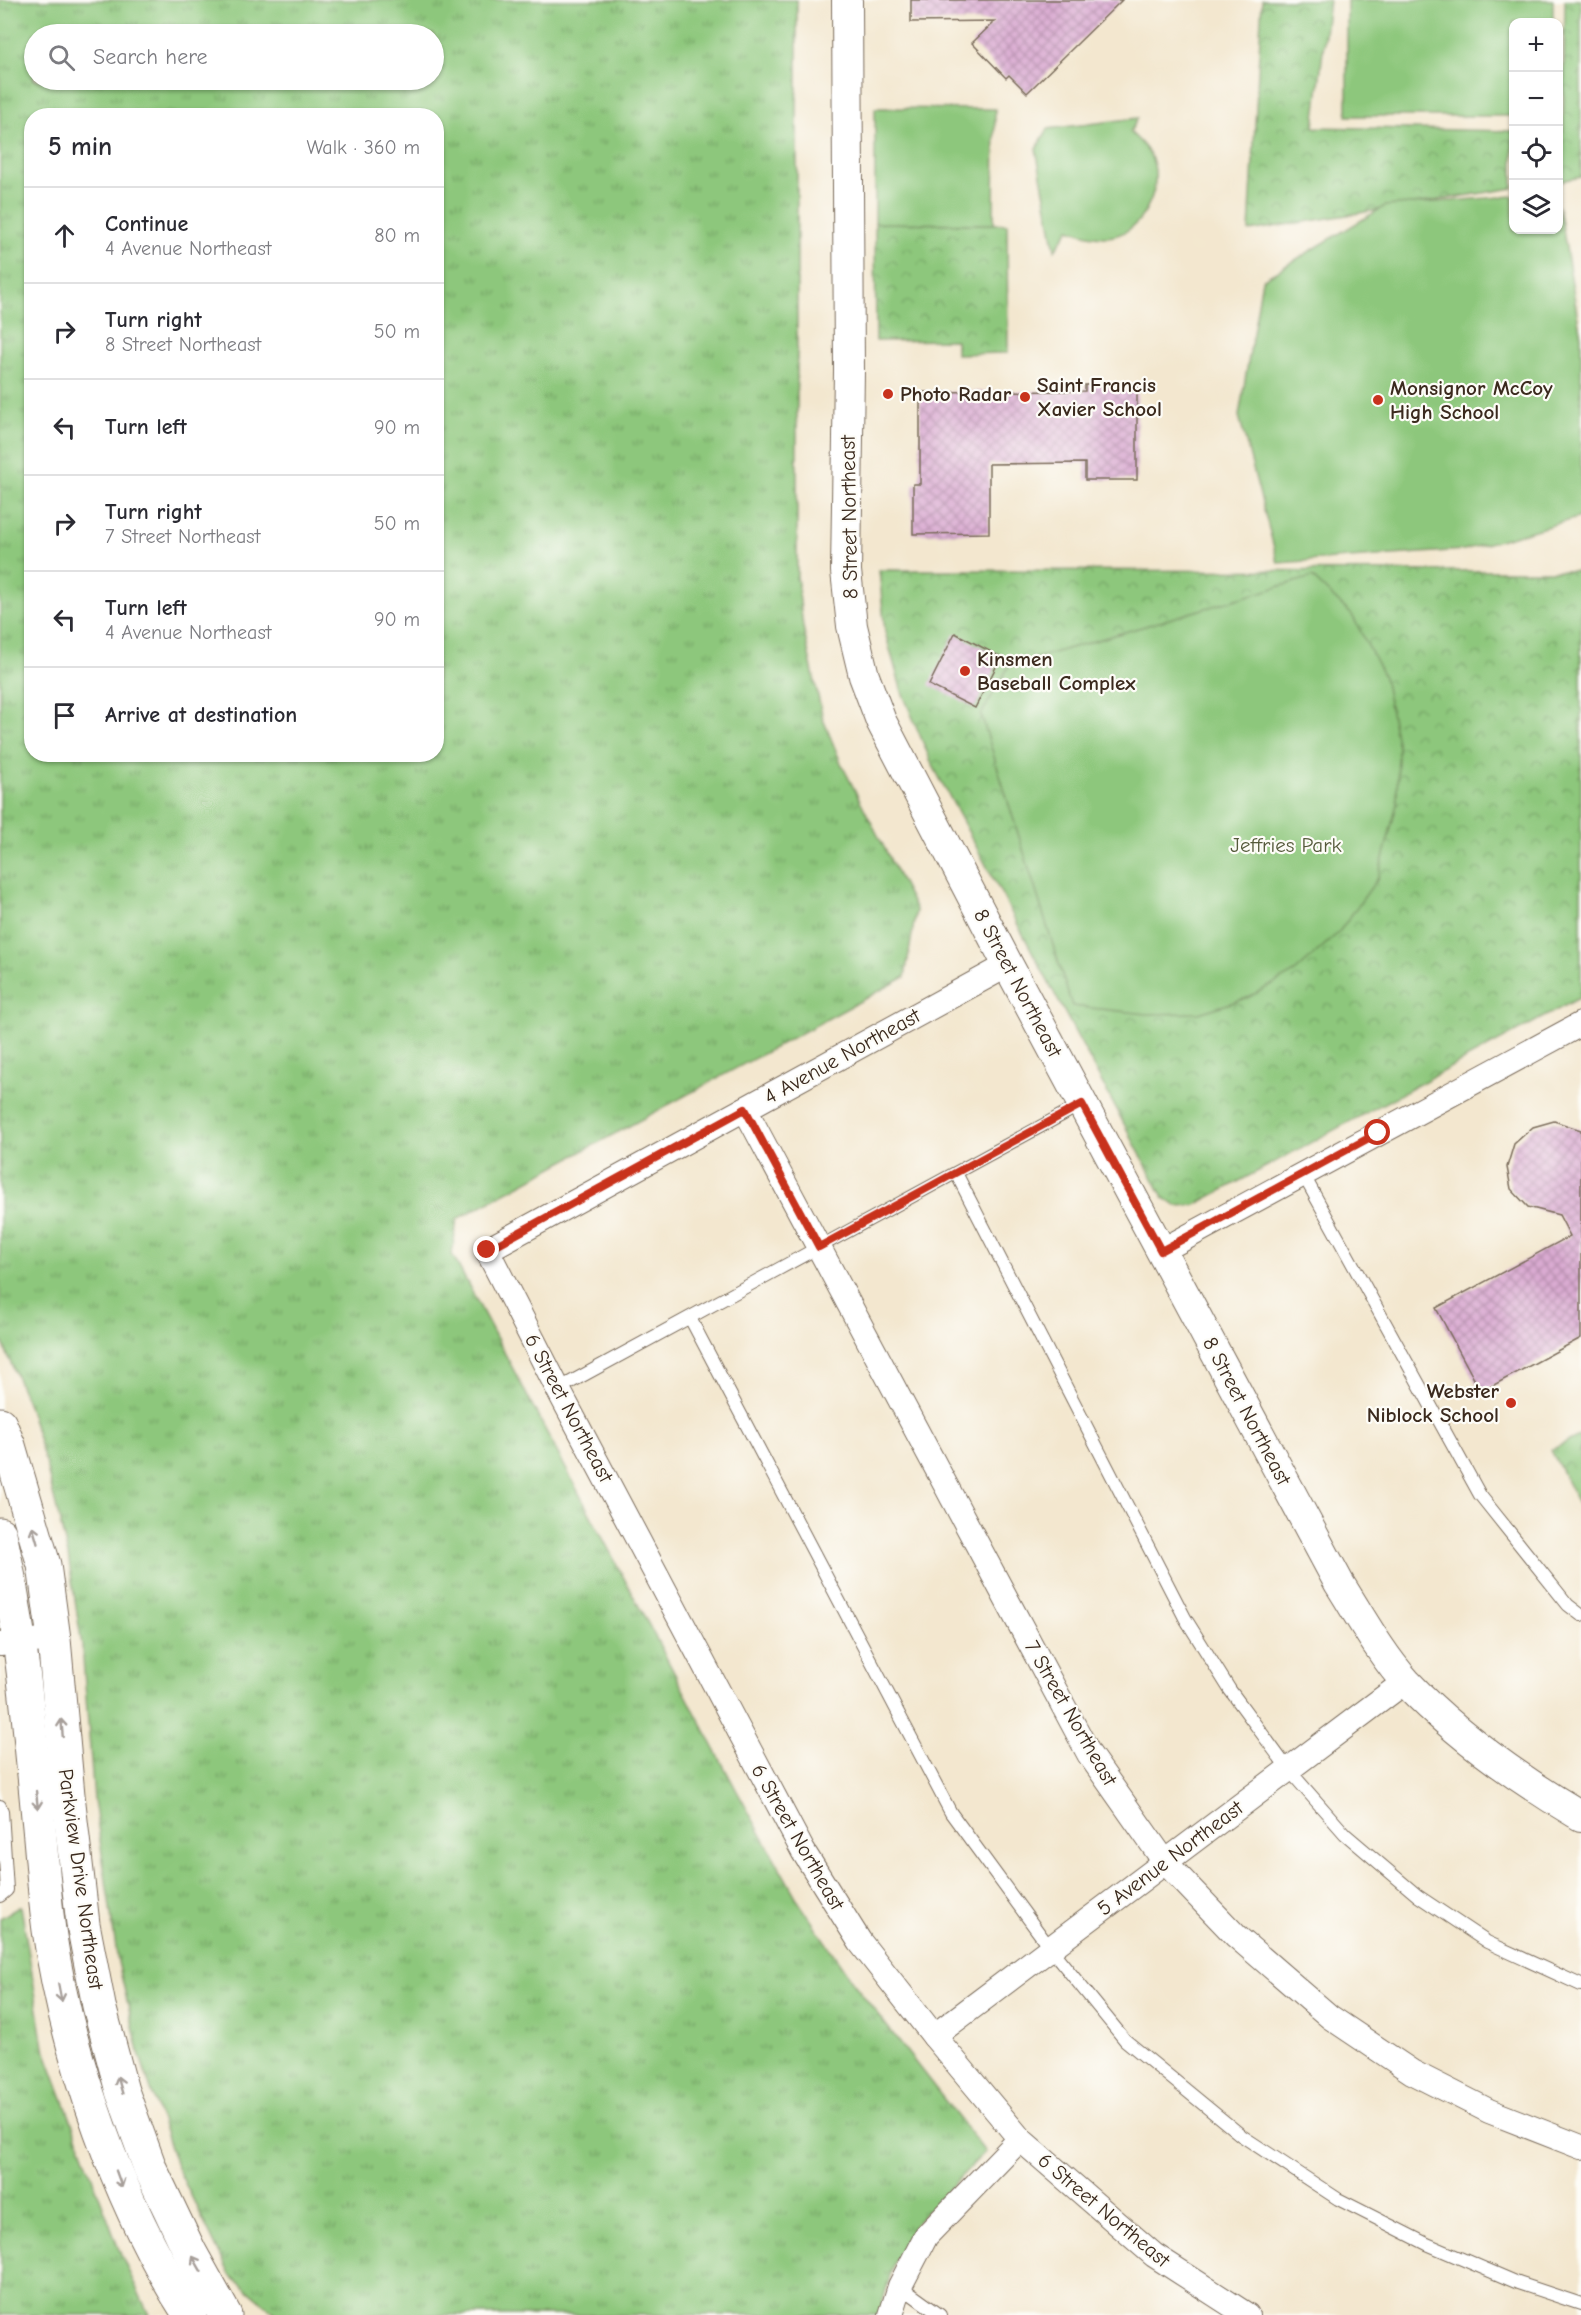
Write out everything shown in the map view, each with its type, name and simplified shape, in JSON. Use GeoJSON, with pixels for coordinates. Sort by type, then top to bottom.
{"type":"FeatureCollection","features":[{"type":"Feature","properties":{"kind":"main road","name":"Parkview Drive Northeast"},"geometry":{"type":"LineString","coordinates":[[0,1424],[9,1446],[44,1565],[54,1639],[68,1795],[83,1924],[99,2006],[122,2091],[150,2168],[190,2252],[225,2315]]}},
{"type":"Feature","properties":{"kind":"main road","name":"Parkview Drive Northeast"},"geometry":{"type":"LineString","coordinates":[[0,1534],[11,1584],[10,1643],[49,1929],[62,2002],[88,2095],[123,2191],[169,2284],[190,2315]]}},
{"type":"Feature","properties":{"kind":"street","name":"8 Street Northeast"},"geometry":{"type":"LineString","coordinates":[[847,0],[849,371],[846,571],[852,626],[864,676],[881,721],[1008,965],[1339,1583],[1371,1634],[1406,1681],[1458,1728],[1510,1770],[1581,1816]]}},
{"type":"Feature","properties":{"kind":"street","name":"4 Avenue Northeast"},"geometry":{"type":"LineString","coordinates":[[487,1250],[1008,965]]}},
{"type":"Feature","properties":{"kind":"street"},"geometry":{"type":"LineString","coordinates":[[1161,1251],[1581,1024]]}},
{"type":"Feature","properties":{"kind":"street","name":"7 Street Northeast"},"geometry":{"type":"LineString","coordinates":[[745,1109],[1089,1754],[1165,1862],[1236,1936],[1330,2017],[1412,2072],[1489,2111],[1581,2147]]}},
{"type":"Feature","properties":{"kind":"street","name":"6 Street Northeast"},"geometry":{"type":"LineString","coordinates":[[487,1250],[558,1389],[803,1851],[860,1942],[934,2036],[1020,2139],[1154,2255],[1247,2315]]}},
{"type":"Feature","properties":{"kind":"street"},"geometry":{"type":"LineString","coordinates":[[10,1643],[54,1639]]}},
{"type":"Feature","properties":{"kind":"street","name":"5 Avenue Northeast"},"geometry":{"type":"LineString","coordinates":[[934,2036],[1406,1681]]}},
{"type":"Feature","properties":{"kind":"street"},"geometry":{"type":"LineString","coordinates":[[891,2315],[900,2286],[926,2236],[1020,2139]]}},
{"type":"Feature","properties":{"kind":"lane"},"geometry":{"type":"LineString","coordinates":[[558,1389],[1082,1104]]}},
{"type":"Feature","properties":{"kind":"lane"},"geometry":{"type":"LineString","coordinates":[[956,1173],[1185,1618],[1230,1690],[1288,1769],[1345,1834],[1418,1896],[1488,1942],[1581,1985]]}},
{"type":"Feature","properties":{"kind":"lane"},"geometry":{"type":"LineString","coordinates":[[1303,1174],[1480,1496],[1568,1605],[1581,1615]]}},
{"type":"Feature","properties":{"kind":"lane"},"geometry":{"type":"LineString","coordinates":[[690,1317],[951,1813],[1050,1948],[1125,2040],[1242,2136],[1338,2199],[1427,2244],[1518,2283],[1581,2304]]}},
{"type":"Feature","properties":{"kind":"lane"},"geometry":{"type":"LineString","coordinates":[[0,1806],[8,1890],[0,1896]]}},
{"type":"Feature","properties":{"kind":"lane"},"geometry":{"type":"LineString","coordinates":[[900,2286],[940,2315]]}},
{"type":"Feature","properties":{"kind":"green space"},"geometry":{"type":"Polygon","coordinates":[[[0,0],[797,0],[797,576],[803,627],[823,719],[841,763],[916,910],[905,977],[457,1219],[452,1254],[737,1791],[800,1904],[851,1980],[985,2152],[914,2225],[893,2265],[879,2315],[277,2315],[230,2275],[175,2163],[140,2056],[118,1962],[94,1800],[82,1646],[68,1555],[45,1461],[28,1405],[0,1336],[0,0]]]}},
{"type":"Feature","properties":{"kind":"green space"},"geometry":{"type":"Polygon","coordinates":[[[1262,0],[1329,0],[1314,127],[1509,131],[1509,189],[1249,231],[1262,0]]]}},
{"type":"Feature","properties":{"kind":"green space"},"geometry":{"type":"Polygon","coordinates":[[[1347,0],[1553,0],[1553,18],[1509,18],[1509,116],[1347,116],[1347,0]]]}},
{"type":"Feature","properties":{"kind":"green space"},"geometry":{"type":"Polygon","coordinates":[[[1565,0],[1581,0],[1581,177],[1563,180],[1565,0]]]}},
{"type":"Feature","properties":{"kind":"green space"},"geometry":{"type":"Polygon","coordinates":[[[875,108],[995,109],[994,224],[875,223],[875,108]]]}},
{"type":"Feature","properties":{"kind":"green space"},"geometry":{"type":"Polygon","coordinates":[[[1138,118],[1130,132],[1149,154],[1155,170],[1154,190],[1146,210],[1132,227],[1114,236],[1096,236],[1069,229],[1055,250],[1036,149],[1048,129],[1138,118]]]}},
{"type":"Feature","properties":{"kind":"green space"},"geometry":{"type":"Polygon","coordinates":[[[1509,196],[1509,234],[1563,234],[1563,230],[1581,337],[1581,517],[1464,550],[1278,563],[1239,416],[1262,280],[1385,206],[1509,196]]]}},
{"type":"Feature","properties":{"kind":"green space"},"geometry":{"type":"Polygon","coordinates":[[[875,223],[1007,224],[1008,353],[956,354],[956,340],[876,341],[875,223]]]}},
{"type":"Feature","properties":{"kind":"green space","name":"Jeffries Park"},"geometry":{"type":"Polygon","coordinates":[[[879,570],[1581,571],[1581,997],[1195,1205],[1176,1206],[1163,1197],[931,762],[902,692],[885,632],[879,570]]]}},
{"type":"Feature","properties":{"kind":"green space"},"geometry":{"type":"Polygon","coordinates":[[[1312,577],[1352,615],[1384,677],[1398,747],[1397,804],[1378,878],[1339,932],[1295,972],[1247,998],[1199,1013],[1147,1014],[1072,1006],[981,715],[1009,666],[1312,577]]]}},
{"type":"Feature","properties":{"kind":"green space"},"geometry":{"type":"Polygon","coordinates":[[[1581,1435],[1581,1509],[1551,1450],[1581,1435]]]}},
{"type":"Feature","properties":{"kind":"green space"},"geometry":{"type":"Polygon","coordinates":[[[21,1906],[44,2047],[121,2255],[149,2315],[0,2315],[0,2058],[5,2040],[0,2008],[0,1918],[21,1906]]]}},
{"type":"Feature","properties":{"kind":"building"},"geometry":{"type":"Polygon","coordinates":[[[911,0],[1122,0],[1027,93],[1009,75],[1006,78],[972,43],[995,21],[911,22],[911,0]]]}},
{"type":"Feature","properties":{"kind":"building"},"geometry":{"type":"Polygon","coordinates":[[[1137,384],[1137,480],[1085,480],[1085,463],[989,464],[989,533],[913,534],[913,484],[920,484],[920,392],[1085,391],[1085,385],[1137,384]]]}},
{"type":"Feature","properties":{"kind":"building","name":"Kinsmen Baseball Complex"},"geometry":{"type":"Polygon","coordinates":[[[955,633],[1001,657],[975,708],[929,685],[955,633]]]}},
{"type":"Feature","properties":{"kind":"building"},"geometry":{"type":"Polygon","coordinates":[[[1554,1121],[1581,1130],[1581,1338],[1481,1392],[1436,1308],[1570,1236],[1559,1215],[1528,1207],[1511,1189],[1507,1167],[1514,1144],[1533,1127],[1554,1121]]]}},
{"type":"Feature","properties":{"kind":"place","name":"Photo Radar"},"geometry":{"type":"Point","coordinates":[888,394]}},
{"type":"Feature","properties":{"kind":"place","name":"Saint Francis Xavier School"},"geometry":{"type":"Point","coordinates":[1025,397]}},
{"type":"Feature","properties":{"kind":"place","name":"Monsignor McCoy High School"},"geometry":{"type":"Point","coordinates":[1378,400]}},
{"type":"Feature","properties":{"kind":"place","name":"Kinsmen Baseball Complex"},"geometry":{"type":"Point","coordinates":[965,671]}},
{"type":"Feature","properties":{"kind":"place","name":"Webster Niblock School"},"geometry":{"type":"Point","coordinates":[1511,1403]}},
{"type":"Feature","properties":{"kind":"route"},"geometry":{"type":"LineString","coordinates":[[487,1250],[745,1109],[819,1247],[1082,1104],[1161,1251],[1378,1133]]}}]}
